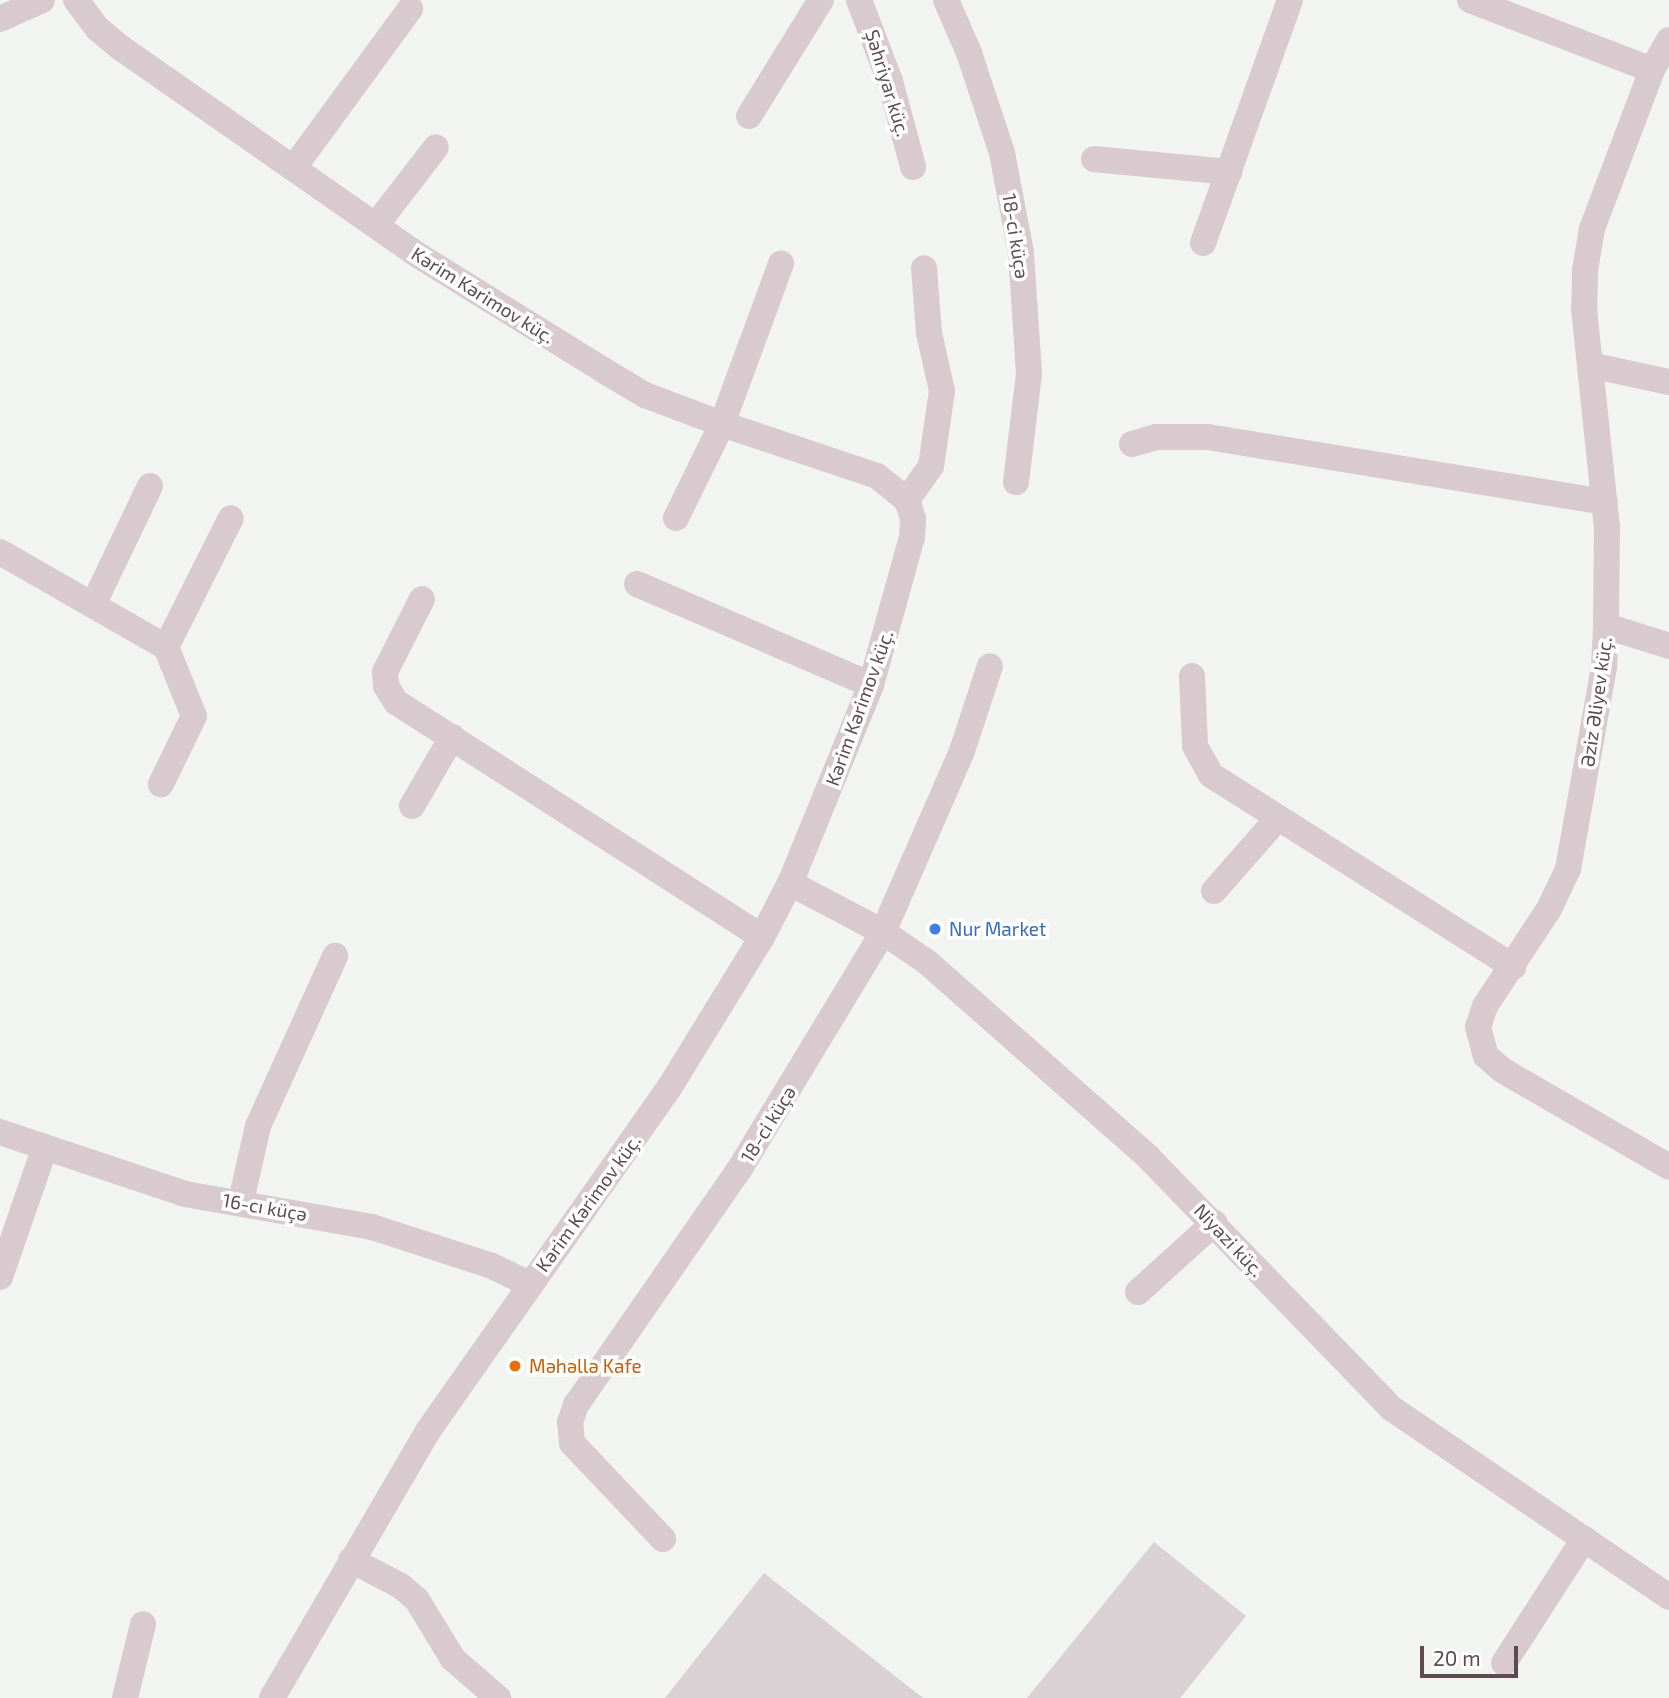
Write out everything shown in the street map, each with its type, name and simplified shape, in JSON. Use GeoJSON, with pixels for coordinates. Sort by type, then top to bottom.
{"type":"FeatureCollection","features":[{"type":"Feature","properties":{"kind":"street"},"geometry":{"type":"LineString","coordinates":[[0,19],[42,0]]}},
{"type":"Feature","properties":{"kind":"street","name":"Kərim Kərimov küç."},"geometry":{"type":"LineString","coordinates":[[76,0],[98,29],[121,48],[295,166],[376,225],[645,395],[877,476],[907,500],[912,537],[871,685],[790,883],[762,937],[669,1088],[428,1431],[272,1698]]}},
{"type":"Feature","properties":{"kind":"street"},"geometry":{"type":"LineString","coordinates":[[749,116],[821,0]]}},
{"type":"Feature","properties":{"kind":"street","name":"Şəhriyar küç."},"geometry":{"type":"LineString","coordinates":[[859,0],[890,81],[913,167]]}},
{"type":"Feature","properties":{"kind":"street","name":"18-ci küçə"},"geometry":{"type":"LineString","coordinates":[[946,0],[1002,153],[1021,253],[1030,374],[1016,482]]}},
{"type":"Feature","properties":{"kind":"street"},"geometry":{"type":"LineString","coordinates":[[1203,243],[1290,0]]}},
{"type":"Feature","properties":{"kind":"street"},"geometry":{"type":"LineString","coordinates":[[1470,0],[1652,70]]}},
{"type":"Feature","properties":{"kind":"street"},"geometry":{"type":"LineString","coordinates":[[295,166],[410,9]]}},
{"type":"Feature","properties":{"kind":"street","name":"Əziz Əliyev küç."},"geometry":{"type":"LineString","coordinates":[[1669,40],[1652,70],[1592,229],[1584,309],[1605,502],[1606,626],[1604,667],[1568,869],[1513,967],[1485,1006],[1478,1027],[1486,1056],[1502,1070],[1669,1167]]}},
{"type":"Feature","properties":{"kind":"street"},"geometry":{"type":"LineString","coordinates":[[376,225],[436,147]]}},
{"type":"Feature","properties":{"kind":"street"},"geometry":{"type":"LineString","coordinates":[[1094,159],[1228,172]]}},
{"type":"Feature","properties":{"kind":"street"},"geometry":{"type":"LineString","coordinates":[[676,518],[722,424],[781,264]]}},
{"type":"Feature","properties":{"kind":"street"},"geometry":{"type":"LineString","coordinates":[[907,500],[931,466],[943,391],[929,333],[924,268]]}},
{"type":"Feature","properties":{"kind":"street"},"geometry":{"type":"LineString","coordinates":[[1590,365],[1669,382]]}},
{"type":"Feature","properties":{"kind":"street"},"geometry":{"type":"LineString","coordinates":[[1132,444],[1156,437],[1208,437],[1605,502]]}},
{"type":"Feature","properties":{"kind":"street"},"geometry":{"type":"LineString","coordinates":[[93,605],[150,486]]}},
{"type":"Feature","properties":{"kind":"street"},"geometry":{"type":"LineString","coordinates":[[166,647],[231,518]]}},
{"type":"Feature","properties":{"kind":"street"},"geometry":{"type":"LineString","coordinates":[[2,560],[93,605],[166,647],[194,716],[161,784]]}},
{"type":"Feature","properties":{"kind":"street"},"geometry":{"type":"LineString","coordinates":[[637,583],[871,685]]}},
{"type":"Feature","properties":{"kind":"street"},"geometry":{"type":"LineString","coordinates":[[422,599],[385,672],[386,686],[396,702],[762,937]]}},
{"type":"Feature","properties":{"kind":"street"},"geometry":{"type":"LineString","coordinates":[[1606,626],[1669,646]]}},
{"type":"Feature","properties":{"kind":"street","name":"18-ci küçə"},"geometry":{"type":"LineString","coordinates":[[663,1539],[572,1443],[570,1422],[576,1405],[739,1170],[883,932],[941,802],[990,666]]}},
{"type":"Feature","properties":{"kind":"street"},"geometry":{"type":"LineString","coordinates":[[1192,676],[1195,747],[1211,775],[1513,967]]}},
{"type":"Feature","properties":{"kind":"street"},"geometry":{"type":"LineString","coordinates":[[412,806],[452,737]]}},
{"type":"Feature","properties":{"kind":"street"},"geometry":{"type":"LineString","coordinates":[[1214,891],[1278,818]]}},
{"type":"Feature","properties":{"kind":"street","name":"Niyazi küç."},"geometry":{"type":"LineString","coordinates":[[790,883],[883,932],[977,1006],[1148,1157],[1391,1408],[1669,1597]]}},
{"type":"Feature","properties":{"kind":"street"},"geometry":{"type":"LineString","coordinates":[[241,1201],[258,1126],[335,956]]}},
{"type":"Feature","properties":{"kind":"street","name":"16-cı küçə"},"geometry":{"type":"LineString","coordinates":[[0,1132],[44,1150],[185,1194],[241,1201],[372,1227],[492,1266],[529,1284]]}},
{"type":"Feature","properties":{"kind":"street"},"geometry":{"type":"LineString","coordinates":[[0,1277],[44,1150]]}},
{"type":"Feature","properties":{"kind":"street"},"geometry":{"type":"LineString","coordinates":[[1138,1292],[1214,1223]]}},
{"type":"Feature","properties":{"kind":"street"},"geometry":{"type":"LineString","coordinates":[[1504,1663],[1584,1539]]}},
{"type":"Feature","properties":{"kind":"street"},"geometry":{"type":"LineString","coordinates":[[351,1560],[401,1586],[416,1600],[453,1659],[498,1698]]}},
{"type":"Feature","properties":{"kind":"street"},"geometry":{"type":"LineString","coordinates":[[125,1698],[143,1624]]}},
{"type":"Feature","properties":{"kind":"building"},"geometry":{"type":"Polygon","coordinates":[[[1154,1542],[1246,1616],[1180,1698],[1027,1698],[1154,1542]]]}},
{"type":"Feature","properties":{"kind":"building"},"geometry":{"type":"Polygon","coordinates":[[[764,1573],[923,1698],[665,1698],[764,1573]]]}},
{"type":"Feature","properties":{"kind":"place","name":"Nur Market"},"geometry":{"type":"Point","coordinates":[935,929]}},
{"type":"Feature","properties":{"kind":"place","name":"Məhəllə Kafe"},"geometry":{"type":"Point","coordinates":[515,1366]}}]}
